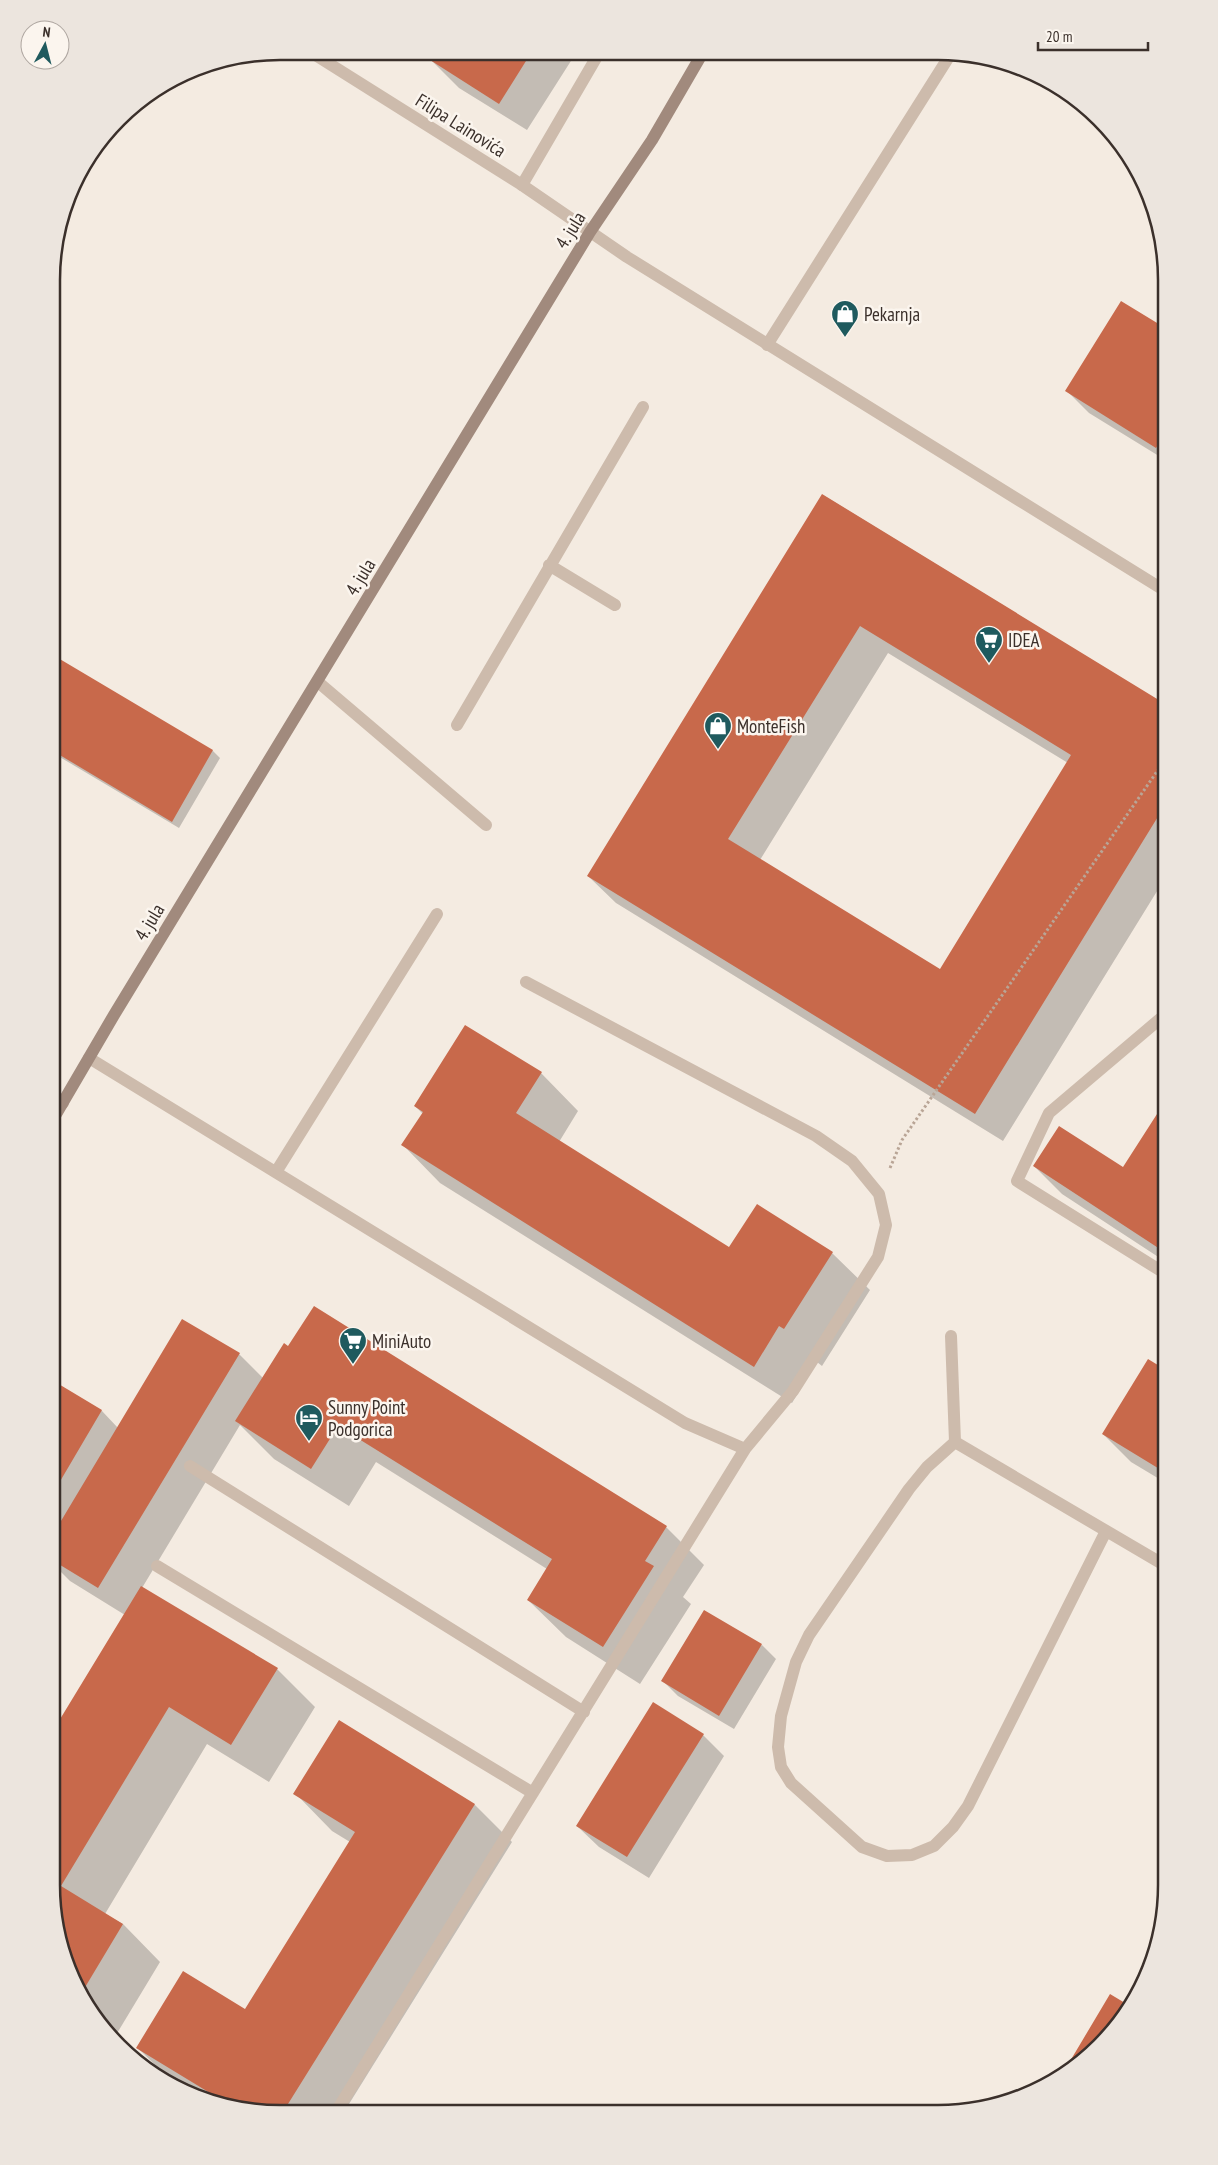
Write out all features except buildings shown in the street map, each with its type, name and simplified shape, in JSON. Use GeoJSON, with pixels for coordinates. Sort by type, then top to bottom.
{"type":"FeatureCollection","features":[{"type":"Feature","properties":{"kind":"main road","name":"4. jula"},"geometry":{"type":"LineString","coordinates":[[60,1097],[89,1058],[590,232],[652,140],[699,60]]}},
{"type":"Feature","properties":{"kind":"street","name":"Filipa Lainovića"},"geometry":{"type":"LineString","coordinates":[[323,60],[768,345],[1158,586]]}},
{"type":"Feature","properties":{"kind":"street"},"geometry":{"type":"LineString","coordinates":[[522,186],[595,60]]}},
{"type":"Feature","properties":{"kind":"street"},"geometry":{"type":"LineString","coordinates":[[768,345],[947,60]]}},
{"type":"Feature","properties":{"kind":"street"},"geometry":{"type":"LineString","coordinates":[[457,725],[643,407]]}},
{"type":"Feature","properties":{"kind":"street"},"geometry":{"type":"LineString","coordinates":[[549,565],[615,605]]}},
{"type":"Feature","properties":{"kind":"street"},"geometry":{"type":"LineString","coordinates":[[318,682],[486,825]]}},
{"type":"Feature","properties":{"kind":"street"},"geometry":{"type":"LineString","coordinates":[[276,1172],[437,914]]}},
{"type":"Feature","properties":{"kind":"street"},"geometry":{"type":"LineString","coordinates":[[340,2105],[745,1449],[793,1391],[878,1256],[886,1225],[879,1194],[852,1161],[816,1136],[526,982]]}},
{"type":"Feature","properties":{"kind":"street"},"geometry":{"type":"LineString","coordinates":[[1158,1020],[1049,1113],[1017,1181],[1158,1269]]}},
{"type":"Feature","properties":{"kind":"street"},"geometry":{"type":"LineString","coordinates":[[89,1058],[685,1423],[745,1449]]}},
{"type":"Feature","properties":{"kind":"street"},"geometry":{"type":"LineString","coordinates":[[951,1336],[955,1442]]}},
{"type":"Feature","properties":{"kind":"street"},"geometry":{"type":"LineString","coordinates":[[955,1442],[1158,1561]]}},
{"type":"Feature","properties":{"kind":"street"},"geometry":{"type":"LineString","coordinates":[[955,1442],[927,1467],[909,1489],[809,1635],[796,1662],[781,1716],[778,1747],[781,1767],[791,1782],[862,1847],[887,1856],[912,1855],[934,1846],[953,1827],[968,1806],[1106,1531]]}},
{"type":"Feature","properties":{"kind":"street"},"geometry":{"type":"LineString","coordinates":[[190,1466],[584,1712]]}},
{"type":"Feature","properties":{"kind":"street"},"geometry":{"type":"LineString","coordinates":[[157,1566],[533,1793]]}},
{"type":"Feature","properties":{"kind":"path"},"geometry":{"type":"LineString","coordinates":[[879,1194],[902,1140],[1158,770]]}},
{"type":"Feature","properties":{"kind":"place","name":"Pekarnja"},"geometry":{"type":"Point","coordinates":[845,338]}},
{"type":"Feature","properties":{"kind":"place","name":"IDEA"},"geometry":{"type":"Point","coordinates":[989,664]}},
{"type":"Feature","properties":{"kind":"place","name":"MonteFish"},"geometry":{"type":"Point","coordinates":[718,750]}},
{"type":"Feature","properties":{"kind":"place","name":"MiniAuto"},"geometry":{"type":"Point","coordinates":[353,1365]}},
{"type":"Feature","properties":{"kind":"place","name":"Sunny Point Podgorica"},"geometry":{"type":"Point","coordinates":[309,1442]}}]}
